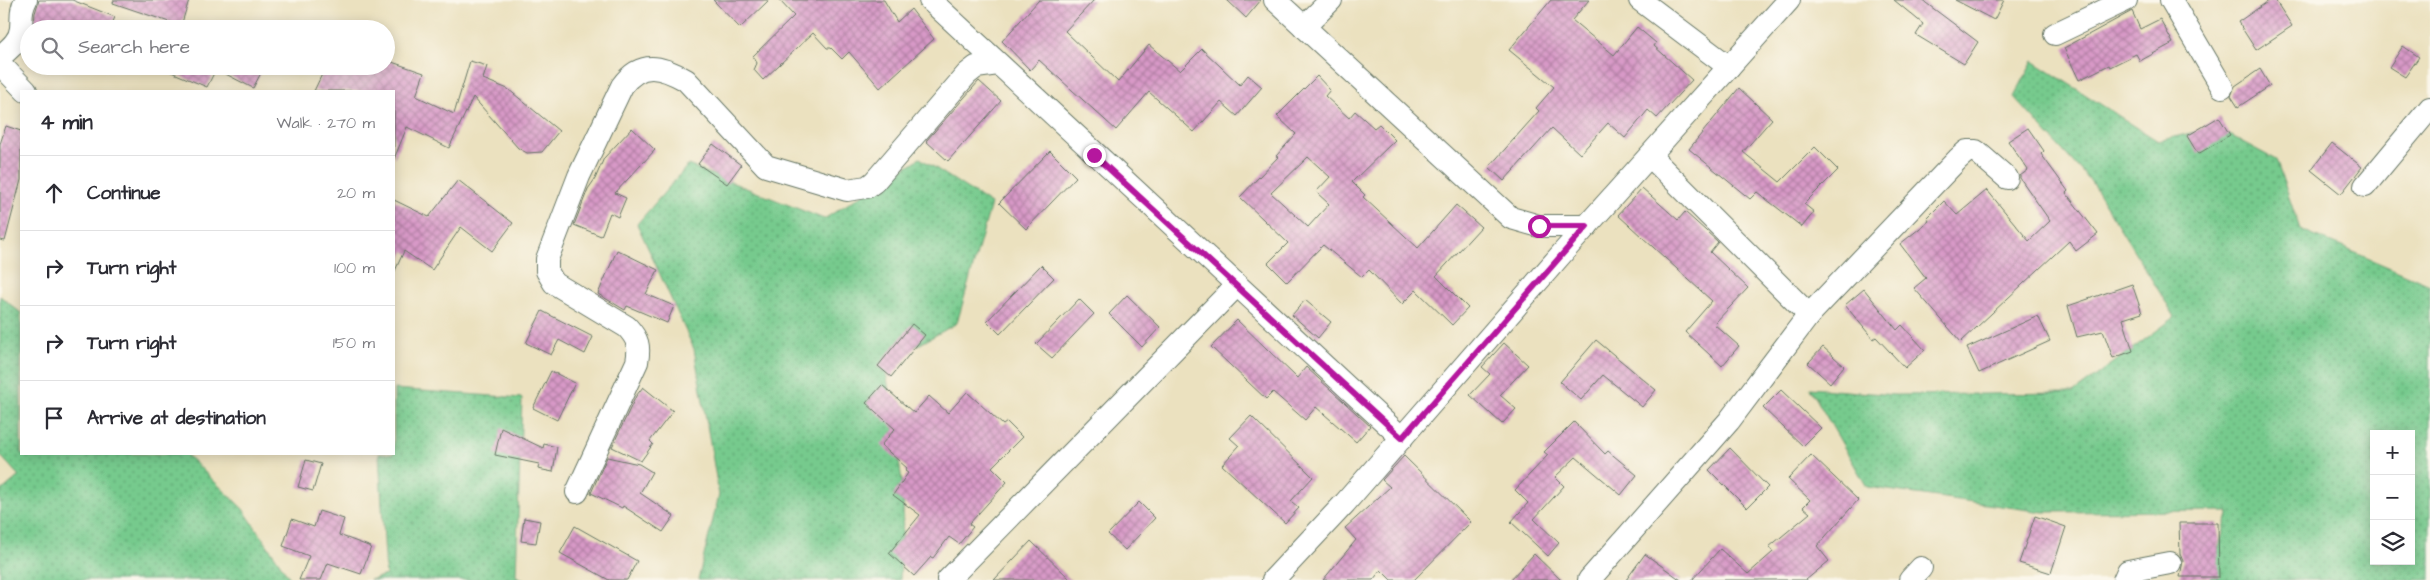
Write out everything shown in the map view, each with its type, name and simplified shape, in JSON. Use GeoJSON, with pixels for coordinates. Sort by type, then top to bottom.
{"type":"FeatureCollection","features":[{"type":"Feature","properties":{"kind":"street"},"geometry":{"type":"LineString","coordinates":[[21,20],[21,8],[26,0]]}},
{"type":"Feature","properties":{"kind":"street"},"geometry":{"type":"LineString","coordinates":[[930,0],[1402,438]]}},
{"type":"Feature","properties":{"kind":"street"},"geometry":{"type":"LineString","coordinates":[[1275,0],[1511,218],[1539,226],[1587,226]]}},
{"type":"Feature","properties":{"kind":"street"},"geometry":{"type":"LineString","coordinates":[[1304,27],[1331,0]]}},
{"type":"Feature","properties":{"kind":"street"},"geometry":{"type":"LineString","coordinates":[[1640,0],[1728,67]]}},
{"type":"Feature","properties":{"kind":"street"},"geometry":{"type":"LineString","coordinates":[[1273,580],[1402,438],[1587,226],[1790,0]]}},
{"type":"Feature","properties":{"kind":"street"},"geometry":{"type":"LineString","coordinates":[[2054,34],[2126,0]]}},
{"type":"Feature","properties":{"kind":"street"},"geometry":{"type":"LineString","coordinates":[[2171,0],[2222,87]]}},
{"type":"Feature","properties":{"kind":"street"},"geometry":{"type":"LineString","coordinates":[[0,58],[17,40],[20,32]]}},
{"type":"Feature","properties":{"kind":"street"},"geometry":{"type":"LineString","coordinates":[[0,64],[25,90]]}},
{"type":"Feature","properties":{"kind":"street"},"geometry":{"type":"LineString","coordinates":[[577,492],[637,362],[640,348],[636,336],[627,327],[554,283],[547,271],[547,259],[579,176],[622,86],[630,74],[652,68],[673,73],[686,80],[766,166],[847,190],[867,187],[874,182],[967,74],[976,67],[998,64]]}},
{"type":"Feature","properties":{"kind":"street"},"geometry":{"type":"LineString","coordinates":[[2365,186],[2430,108]]}},
{"type":"Feature","properties":{"kind":"street"},"geometry":{"type":"LineString","coordinates":[[1596,577],[1729,421],[1809,315],[1967,151],[1976,151],[2007,178]]}},
{"type":"Feature","properties":{"kind":"street"},"geometry":{"type":"LineString","coordinates":[[1650,156],[1809,315]]}},
{"type":"Feature","properties":{"kind":"street"},"geometry":{"type":"LineString","coordinates":[[948,580],[1236,286]]}},
{"type":"Feature","properties":{"kind":"street"},"geometry":{"type":"LineString","coordinates":[[2124,580],[2128,571],[2170,563]]}},
{"type":"Feature","properties":{"kind":"green space"},"geometry":{"type":"Polygon","coordinates":[[[2033,61],[2158,141],[2215,127],[2276,160],[2300,229],[2430,285],[2430,580],[2210,580],[2229,511],[2043,512],[1867,487],[1810,388],[1895,395],[2073,393],[2175,317],[2092,183],[2014,97],[2033,61]]]}},
{"type":"Feature","properties":{"kind":"green space"},"geometry":{"type":"Polygon","coordinates":[[[920,158],[991,204],[957,323],[885,364],[904,495],[900,580],[698,580],[719,495],[694,349],[637,224],[688,165],[824,219],[920,158]]]}},
{"type":"Feature","properties":{"kind":"green space"},"geometry":{"type":"Polygon","coordinates":[[[0,296],[20,312],[20,455],[187,455],[243,509],[291,580],[0,580],[0,492],[19,476],[0,455],[0,296]]]}},
{"type":"Feature","properties":{"kind":"green space"},"geometry":{"type":"Polygon","coordinates":[[[395,389],[522,398],[516,576],[525,580],[370,580],[386,575],[379,455],[395,455],[395,389]]]}},
{"type":"Feature","properties":{"kind":"building"},"geometry":{"type":"Polygon","coordinates":[[[39,0],[72,0],[115,17],[114,20],[34,20],[39,0]]]}},
{"type":"Feature","properties":{"kind":"building"},"geometry":{"type":"Polygon","coordinates":[[[114,0],[189,0],[183,20],[163,20],[113,3],[114,0]]]}},
{"type":"Feature","properties":{"kind":"building"},"geometry":{"type":"Polygon","coordinates":[[[713,0],[769,0],[740,28],[713,0]]]}},
{"type":"Feature","properties":{"kind":"building"},"geometry":{"type":"Polygon","coordinates":[[[779,0],[884,0],[897,22],[911,9],[934,39],[880,88],[849,52],[842,59],[831,48],[827,48],[813,33],[763,80],[754,70],[757,63],[753,56],[794,16],[779,0]]]}},
{"type":"Feature","properties":{"kind":"building"},"geometry":{"type":"Polygon","coordinates":[[[1039,0],[1094,0],[1065,31],[1118,82],[1149,45],[1180,71],[1202,49],[1240,85],[1248,75],[1262,87],[1237,116],[1221,102],[1194,132],[1149,92],[1116,130],[1039,60],[1030,70],[1002,41],[1039,0]]]}},
{"type":"Feature","properties":{"kind":"building"},"geometry":{"type":"Polygon","coordinates":[[[1227,0],[1261,0],[1246,18],[1227,0]]]}},
{"type":"Feature","properties":{"kind":"building"},"geometry":{"type":"Polygon","coordinates":[[[1551,0],[1589,0],[1572,20],[1614,55],[1637,27],[1656,43],[1654,46],[1692,80],[1657,118],[1648,110],[1625,138],[1608,123],[1580,154],[1552,128],[1504,181],[1489,167],[1539,111],[1536,108],[1554,87],[1509,50],[1551,0]]]}},
{"type":"Feature","properties":{"kind":"building"},"geometry":{"type":"Polygon","coordinates":[[[1894,0],[1922,0],[1978,42],[1964,64],[1916,35],[1923,24],[1894,0]]]}},
{"type":"Feature","properties":{"kind":"building"},"geometry":{"type":"Polygon","coordinates":[[[1955,0],[2004,0],[1994,20],[1955,0]]]}},
{"type":"Feature","properties":{"kind":"building"},"geometry":{"type":"Polygon","coordinates":[[[2270,0],[2275,0],[2292,26],[2256,50],[2238,22],[2270,0]]]}},
{"type":"Feature","properties":{"kind":"building"},"geometry":{"type":"Polygon","coordinates":[[[2132,11],[2140,29],[2160,19],[2173,43],[2140,61],[2136,54],[2079,80],[2064,48],[2132,11]]]}},
{"type":"Feature","properties":{"kind":"building"},"geometry":{"type":"Polygon","coordinates":[[[2403,46],[2419,57],[2405,77],[2389,67],[2403,46]]]}},
{"type":"Feature","properties":{"kind":"building"},"geometry":{"type":"Polygon","coordinates":[[[470,61],[487,66],[483,79],[508,89],[559,131],[542,152],[527,153],[518,148],[473,97],[449,148],[407,127],[395,157],[395,90],[314,90],[322,75],[395,75],[395,63],[424,73],[416,96],[454,114],[470,61]]]}},
{"type":"Feature","properties":{"kind":"building"},"geometry":{"type":"Polygon","coordinates":[[[2260,69],[2270,86],[2238,107],[2231,96],[2235,86],[2260,69]]]}},
{"type":"Feature","properties":{"kind":"building"},"geometry":{"type":"Polygon","coordinates":[[[178,75],[213,75],[207,87],[178,75]]]}},
{"type":"Feature","properties":{"kind":"building"},"geometry":{"type":"Polygon","coordinates":[[[228,75],[260,75],[253,88],[228,75]]]}},
{"type":"Feature","properties":{"kind":"building"},"geometry":{"type":"Polygon","coordinates":[[[1317,76],[1330,90],[1325,96],[1349,118],[1355,111],[1374,128],[1379,124],[1395,140],[1352,182],[1365,195],[1363,197],[1418,248],[1456,205],[1481,227],[1436,276],[1468,308],[1452,325],[1416,290],[1402,304],[1369,270],[1362,277],[1323,245],[1287,282],[1268,263],[1288,243],[1240,197],[1278,157],[1276,156],[1296,134],[1277,116],[1317,76]],[[1308,157],[1271,193],[1308,227],[1329,204],[1316,192],[1330,177],[1308,157]]]}},
{"type":"Feature","properties":{"kind":"building"},"geometry":{"type":"Polygon","coordinates":[[[979,81],[1001,101],[948,161],[926,141],[979,81]]]}},
{"type":"Feature","properties":{"kind":"building"},"geometry":{"type":"Polygon","coordinates":[[[1739,88],[1772,119],[1743,152],[1780,182],[1815,147],[1838,170],[1804,204],[1814,212],[1802,227],[1757,192],[1750,199],[1689,149],[1739,88]]]}},
{"type":"Feature","properties":{"kind":"building"},"geometry":{"type":"Polygon","coordinates":[[[2219,117],[2230,135],[2198,154],[2187,136],[2219,117]]]}},
{"type":"Feature","properties":{"kind":"building"},"geometry":{"type":"Polygon","coordinates":[[[6,126],[20,131],[20,184],[5,241],[0,240],[0,144],[6,126]]]}},
{"type":"Feature","properties":{"kind":"building"},"geometry":{"type":"Polygon","coordinates":[[[632,128],[655,150],[615,193],[626,198],[618,217],[610,213],[601,236],[574,225],[588,189],[595,179],[604,158],[632,128]]]}},
{"type":"Feature","properties":{"kind":"building"},"geometry":{"type":"Polygon","coordinates":[[[2028,128],[2044,151],[2041,154],[2068,191],[2066,193],[2098,234],[2076,251],[2069,241],[1961,342],[1914,288],[1926,278],[1900,244],[1929,221],[1927,218],[1944,201],[1957,215],[1987,190],[2029,241],[2050,221],[2020,178],[2028,170],[2008,141],[2028,128]]]}},
{"type":"Feature","properties":{"kind":"building"},"geometry":{"type":"Polygon","coordinates":[[[2332,143],[2362,167],[2341,194],[2311,170],[2332,143]]]}},
{"type":"Feature","properties":{"kind":"building"},"geometry":{"type":"Polygon","coordinates":[[[713,144],[741,165],[727,184],[698,164],[713,144]]]}},
{"type":"Feature","properties":{"kind":"building"},"geometry":{"type":"Polygon","coordinates":[[[1050,151],[1076,177],[1026,229],[999,203],[1050,151]]]}},
{"type":"Feature","properties":{"kind":"building"},"geometry":{"type":"Polygon","coordinates":[[[458,180],[513,223],[492,251],[461,227],[432,270],[404,251],[395,271],[395,200],[429,217],[458,180]]]}},
{"type":"Feature","properties":{"kind":"building"},"geometry":{"type":"Polygon","coordinates":[[[1642,188],[1678,220],[1685,212],[1718,242],[1710,252],[1748,288],[1714,324],[1739,346],[1722,366],[1685,332],[1712,301],[1618,215],[1642,188]]]}},
{"type":"Feature","properties":{"kind":"building"},"geometry":{"type":"Polygon","coordinates":[[[617,250],[658,270],[646,294],[674,306],[667,323],[627,306],[625,310],[598,294],[617,250]]]}},
{"type":"Feature","properties":{"kind":"building"},"geometry":{"type":"Polygon","coordinates":[[[1041,265],[1054,278],[1000,334],[987,321],[1041,265]]]}},
{"type":"Feature","properties":{"kind":"building"},"geometry":{"type":"Polygon","coordinates":[[[2132,284],[2142,313],[2123,319],[2133,351],[2113,358],[2103,331],[2077,337],[2068,306],[2132,284]]]}},
{"type":"Feature","properties":{"kind":"building"},"geometry":{"type":"Polygon","coordinates":[[[1864,289],[1897,330],[1902,325],[1925,350],[1905,368],[1876,337],[1873,339],[1845,305],[1864,289]]]}},
{"type":"Feature","properties":{"kind":"building"},"geometry":{"type":"Polygon","coordinates":[[[1127,295],[1160,327],[1142,347],[1109,314],[1127,295]]]}},
{"type":"Feature","properties":{"kind":"building"},"geometry":{"type":"Polygon","coordinates":[[[1079,299],[1094,314],[1052,358],[1036,344],[1079,299]]]}},
{"type":"Feature","properties":{"kind":"building"},"geometry":{"type":"Polygon","coordinates":[[[1305,300],[1331,322],[1318,338],[1292,315],[1305,300]]]}},
{"type":"Feature","properties":{"kind":"building"},"geometry":{"type":"Polygon","coordinates":[[[542,311],[593,337],[585,354],[559,340],[551,355],[526,343],[542,311]]]}},
{"type":"Feature","properties":{"kind":"building"},"geometry":{"type":"Polygon","coordinates":[[[2038,316],[2050,341],[1979,373],[1967,348],[2038,316]]]}},
{"type":"Feature","properties":{"kind":"building"},"geometry":{"type":"Polygon","coordinates":[[[1237,320],[1297,378],[1306,367],[1370,426],[1356,442],[1316,407],[1305,420],[1273,392],[1266,399],[1211,347],[1237,320]]]}},
{"type":"Feature","properties":{"kind":"building"},"geometry":{"type":"Polygon","coordinates":[[[912,324],[925,335],[891,377],[878,366],[912,324]]]}},
{"type":"Feature","properties":{"kind":"building"},"geometry":{"type":"Polygon","coordinates":[[[1596,340],[1656,390],[1642,407],[1603,375],[1581,400],[1560,382],[1596,340]]]}},
{"type":"Feature","properties":{"kind":"building"},"geometry":{"type":"Polygon","coordinates":[[[1504,343],[1528,365],[1500,395],[1516,409],[1502,424],[1470,395],[1490,374],[1482,367],[1504,343]]]}},
{"type":"Feature","properties":{"kind":"building"},"geometry":{"type":"Polygon","coordinates":[[[1823,347],[1844,366],[1830,383],[1808,363],[1823,347]]]}},
{"type":"Feature","properties":{"kind":"building"},"geometry":{"type":"Polygon","coordinates":[[[551,371],[575,383],[557,420],[533,408],[551,371]]]}},
{"type":"Feature","properties":{"kind":"building"},"geometry":{"type":"Polygon","coordinates":[[[882,385],[914,413],[929,396],[948,413],[967,392],[1003,425],[1007,422],[1022,437],[992,467],[1007,482],[969,524],[973,527],[959,544],[949,537],[933,558],[931,557],[914,576],[889,553],[920,515],[893,495],[908,473],[905,471],[907,468],[881,445],[895,429],[866,403],[882,385]]]}},
{"type":"Feature","properties":{"kind":"building"},"geometry":{"type":"Polygon","coordinates":[[[643,387],[673,411],[650,441],[653,444],[641,461],[612,447],[636,396],[643,387]]]}},
{"type":"Feature","properties":{"kind":"building"},"geometry":{"type":"Polygon","coordinates":[[[1781,390],[1821,428],[1803,446],[1763,408],[1781,390]]]}},
{"type":"Feature","properties":{"kind":"building"},"geometry":{"type":"Polygon","coordinates":[[[1251,416],[1313,477],[1291,501],[1299,508],[1285,523],[1222,465],[1239,446],[1230,438],[1251,416]]]}},
{"type":"Feature","properties":{"kind":"building"},"geometry":{"type":"Polygon","coordinates":[[[1574,422],[1605,454],[1608,451],[1637,475],[1621,495],[1576,457],[1555,477],[1564,486],[1534,519],[1559,543],[1548,556],[1511,522],[1528,503],[1515,490],[1548,455],[1544,452],[1574,422]]]}},
{"type":"Feature","properties":{"kind":"building"},"geometry":{"type":"Polygon","coordinates":[[[501,428],[543,448],[544,444],[557,447],[553,472],[538,469],[539,464],[495,455],[501,428]]]}},
{"type":"Feature","properties":{"kind":"building"},"geometry":{"type":"Polygon","coordinates":[[[1730,448],[1768,487],[1747,508],[1709,470],[1730,448]]]}},
{"type":"Feature","properties":{"kind":"building"},"geometry":{"type":"Polygon","coordinates":[[[1811,455],[1858,500],[1817,546],[1829,561],[1806,580],[1692,580],[1720,549],[1748,574],[1773,552],[1769,547],[1810,513],[1803,507],[1810,500],[1788,479],[1811,455]]]}},
{"type":"Feature","properties":{"kind":"building"},"geometry":{"type":"Polygon","coordinates":[[[1404,456],[1471,522],[1414,580],[1391,580],[1381,570],[1373,580],[1323,580],[1356,540],[1345,528],[1390,487],[1382,480],[1404,456]]]}},
{"type":"Feature","properties":{"kind":"building"},"geometry":{"type":"Polygon","coordinates":[[[607,457],[639,464],[652,472],[640,493],[674,516],[663,532],[623,506],[622,508],[591,493],[607,457]]]}},
{"type":"Feature","properties":{"kind":"building"},"geometry":{"type":"Polygon","coordinates":[[[306,460],[321,464],[313,491],[298,487],[306,460]]]}},
{"type":"Feature","properties":{"kind":"building"},"geometry":{"type":"Polygon","coordinates":[[[1139,502],[1155,518],[1125,550],[1108,534],[1139,502]]]}},
{"type":"Feature","properties":{"kind":"building"},"geometry":{"type":"Polygon","coordinates":[[[319,511],[344,519],[339,535],[371,547],[361,574],[328,563],[321,580],[299,580],[309,556],[283,546],[292,519],[314,527],[319,511]]]}},
{"type":"Feature","properties":{"kind":"building"},"geometry":{"type":"Polygon","coordinates":[[[2035,516],[2066,527],[2051,573],[2019,563],[2035,516]]]}},
{"type":"Feature","properties":{"kind":"building"},"geometry":{"type":"Polygon","coordinates":[[[524,518],[540,521],[536,543],[521,541],[524,518]]]}},
{"type":"Feature","properties":{"kind":"building"},"geometry":{"type":"Polygon","coordinates":[[[2179,523],[2218,523],[2219,577],[2180,577],[2183,561],[2180,554],[2179,523]]]}},
{"type":"Feature","properties":{"kind":"building"},"geometry":{"type":"Polygon","coordinates":[[[575,526],[637,561],[627,580],[609,580],[560,553],[575,526]]]}},
{"type":"Feature","properties":{"kind":"building"},"geometry":{"type":"Polygon","coordinates":[[[1031,541],[1071,580],[994,580],[1031,541]]]}},
{"type":"Feature","properties":{"kind":"building"},"geometry":{"type":"Polygon","coordinates":[[[1534,554],[1561,580],[1510,580],[1534,554]]]}},
{"type":"Feature","properties":{"kind":"building"},"geometry":{"type":"Polygon","coordinates":[[[1645,554],[1681,580],[1626,580],[1645,554]]]}},
{"type":"Feature","properties":{"kind":"route"},"geometry":{"type":"LineString","coordinates":[[1094,155],[1402,438],[1587,226],[1539,226]]}}]}
